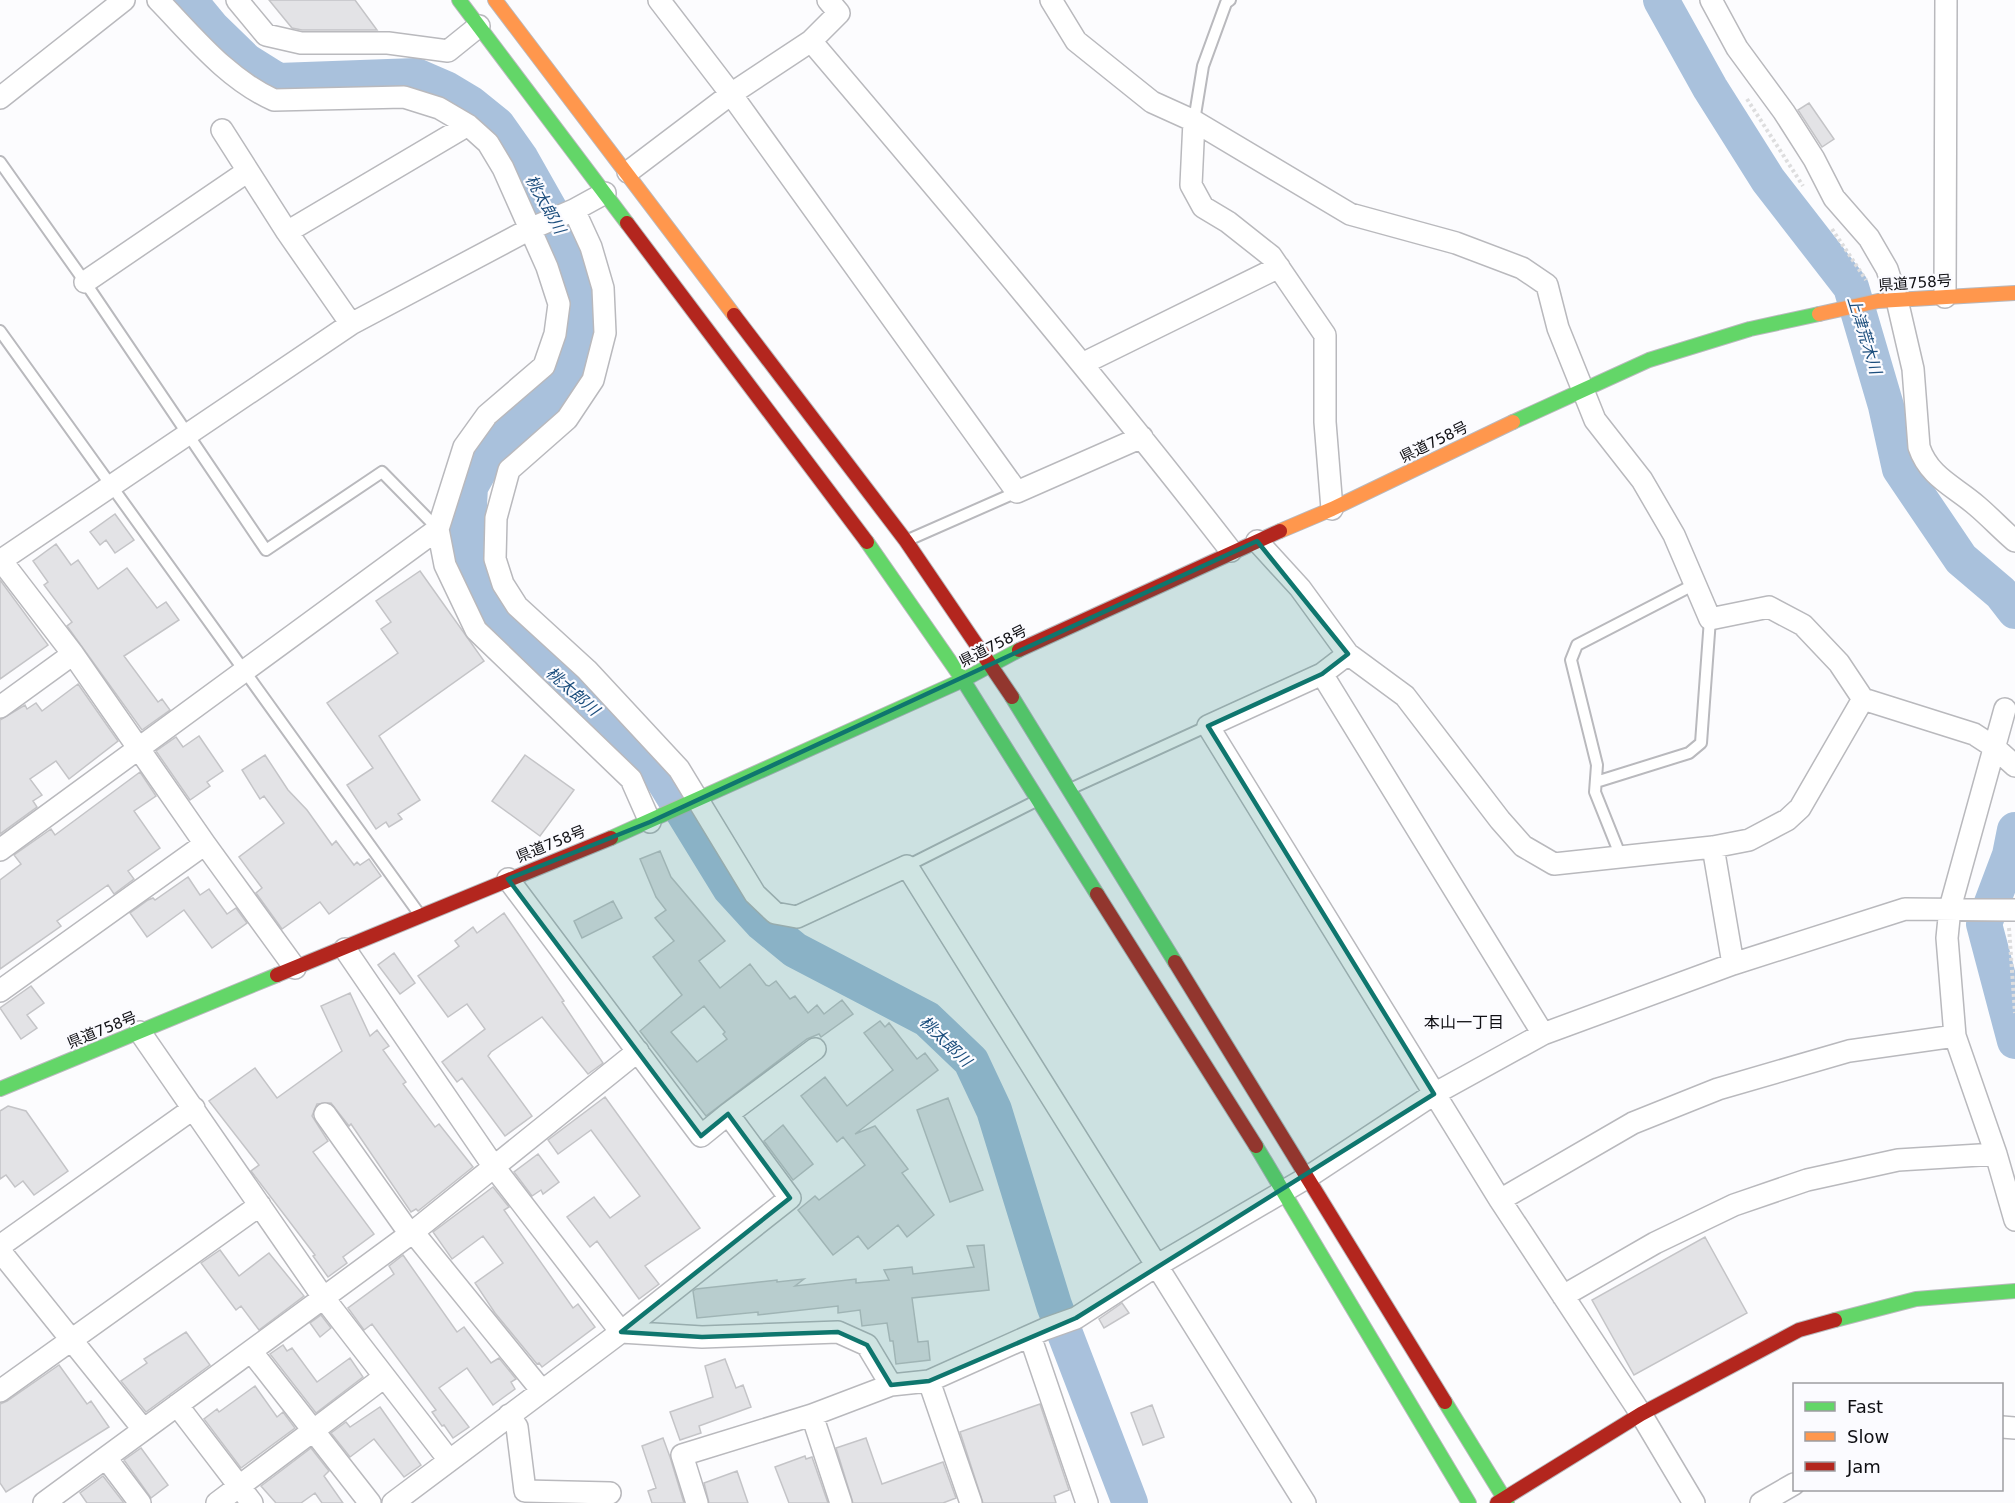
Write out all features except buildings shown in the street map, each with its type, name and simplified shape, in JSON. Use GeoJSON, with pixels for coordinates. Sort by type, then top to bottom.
{"type":"FeatureCollection","features":[{"type":"Feature","properties":{"kind":"street"},"geometry":{"type":"LineString","coordinates":[[0,98],[124,0]]}},
{"type":"Feature","properties":{"kind":"street"},"geometry":{"type":"LineString","coordinates":[[158,0],[223,67],[255,92],[274,100],[404,97],[439,108],[468,125],[488,143],[517,196],[559,304],[555,334],[544,366],[487,415],[464,447],[438,529],[445,565],[476,630],[631,779],[650,822]]}},
{"type":"Feature","properties":{"kind":"street"},"geometry":{"type":"LineString","coordinates":[[237,0],[266,35],[301,43],[388,43],[448,51],[479,26]]}},
{"type":"Feature","properties":{"kind":"street"},"geometry":{"type":"LineString","coordinates":[[459,0],[869,545],[963,680],[1284,1191],[1469,1503]]}},
{"type":"Feature","properties":{"kind":"street"},"geometry":{"type":"LineString","coordinates":[[495,0],[628,172],[906,541],[991,663],[1308,1177],[1503,1502],[1641,1414],[1799,1330],[1916,1299],[2015,1291]]}},
{"type":"Feature","properties":{"kind":"street"},"geometry":{"type":"LineString","coordinates":[[658,0],[731,94],[1017,492],[1142,437]]}},
{"type":"Feature","properties":{"kind":"street"},"geometry":{"type":"LineString","coordinates":[[628,172],[731,94],[811,41],[839,13],[828,0]]}},
{"type":"Feature","properties":{"kind":"street"},"geometry":{"type":"LineString","coordinates":[[1051,0],[1076,41],[1152,102],[1194,121],[1350,214],[1456,243],[1522,268],[1547,285],[1558,328],[1595,420],[1642,480],[1674,535],[1710,619],[1769,607],[1803,625],[1839,663],[1863,699],[1974,734],[2003,756]]}},
{"type":"Feature","properties":{"kind":"street"},"geometry":{"type":"LineString","coordinates":[[1711,0],[1737,48],[1784,112],[1814,159],[1834,198],[1869,238],[1887,269],[1888,301],[1913,369],[1919,447],[1923,459],[1936,476],[1976,505],[2015,542]]}},
{"type":"Feature","properties":{"kind":"street"},"geometry":{"type":"LineString","coordinates":[[1945,297],[1946,0]]}},
{"type":"Feature","properties":{"kind":"street"},"geometry":{"type":"LineString","coordinates":[[811,41],[1082,364],[1231,551]]}},
{"type":"Feature","properties":{"kind":"street"},"geometry":{"type":"LineString","coordinates":[[1194,121],[1191,185],[1203,207],[1228,222],[1271,256],[1325,334],[1325,422],[1332,509]]}},
{"type":"Feature","properties":{"kind":"street"},"geometry":{"type":"LineString","coordinates":[[287,232],[468,125]]}},
{"type":"Feature","properties":{"kind":"street"},"geometry":{"type":"LineString","coordinates":[[222,130],[287,232],[351,324]]}},
{"type":"Feature","properties":{"kind":"street"},"geometry":{"type":"LineString","coordinates":[[85,282],[248,171]]}},
{"type":"Feature","properties":{"kind":"street"},"geometry":{"type":"LineString","coordinates":[[296,968],[205,844],[73,654],[0,560],[111,484],[189,436],[351,324],[530,229],[574,210],[604,193]]}},
{"type":"Feature","properties":{"kind":"street"},"geometry":{"type":"LineString","coordinates":[[574,210],[591,247],[603,288],[605,333],[593,380],[567,419],[509,470],[496,518],[495,559],[503,584],[517,606],[587,670],[679,769],[754,894],[775,913],[797,917],[907,866],[1305,1503]]}},
{"type":"Feature","properties":{"kind":"street"},"geometry":{"type":"LineString","coordinates":[[1082,364],[1279,267]]}},
{"type":"Feature","properties":{"kind":"street","name":"県道758号"},"geometry":{"type":"LineString","coordinates":[[0,1089],[650,822],[963,680],[991,663],[1231,551],[1332,509],[1582,389],[1684,348],[1750,329],[1888,301],[2015,293]]}},
{"type":"Feature","properties":{"kind":"street"},"geometry":{"type":"LineString","coordinates":[[0,850],[242,670],[409,554],[438,529]]}},
{"type":"Feature","properties":{"kind":"street"},"geometry":{"type":"LineString","coordinates":[[1257,542],[1300,588],[1348,654],[1405,696],[1500,820],[1523,846],[1554,864],[1713,847],[1749,840],[1787,820],[1800,808],[1863,699]]}},
{"type":"Feature","properties":{"kind":"street"},"geometry":{"type":"LineString","coordinates":[[0,707],[73,654]]}},
{"type":"Feature","properties":{"kind":"street"},"geometry":{"type":"LineString","coordinates":[[1348,654],[1322,674],[1208,726],[1500,1200],[1641,1414],[1694,1503]]}},
{"type":"Feature","properties":{"kind":"street"},"geometry":{"type":"LineString","coordinates":[[1322,674],[1543,1034]]}},
{"type":"Feature","properties":{"kind":"street"},"geometry":{"type":"LineString","coordinates":[[2005,709],[2003,756],[1958,909],[1947,938],[1955,1036],[1996,1155],[2015,1220]]}},
{"type":"Feature","properties":{"kind":"street"},"geometry":{"type":"LineString","coordinates":[[0,991],[205,844]]}},
{"type":"Feature","properties":{"kind":"street"},"geometry":{"type":"LineString","coordinates":[[1713,847],[1733,964]]}},
{"type":"Feature","properties":{"kind":"street"},"geometry":{"type":"LineString","coordinates":[[508,879],[701,1136],[815,1048]]}},
{"type":"Feature","properties":{"kind":"street"},"geometry":{"type":"LineString","coordinates":[[697,1503],[682,1455],[812,1415],[891,1385],[929,1381],[1076,1318],[1156,1266],[1308,1177],[1434,1094],[1543,1034],[1733,964],[1905,909],[1958,909],[2011,915]]}},
{"type":"Feature","properties":{"kind":"street"},"geometry":{"type":"LineString","coordinates":[[345,949],[494,1167],[621,1332],[702,1337],[838,1332],[867,1345],[891,1385]]}},
{"type":"Feature","properties":{"kind":"street"},"geometry":{"type":"LineString","coordinates":[[140,1032],[323,1297],[383,1378],[449,1460]]}},
{"type":"Feature","properties":{"kind":"street"},"geometry":{"type":"LineString","coordinates":[[1500,1200],[1633,1123],[1718,1089],[1849,1051],[1955,1036]]}},
{"type":"Feature","properties":{"kind":"street"},"geometry":{"type":"LineString","coordinates":[[44,1503],[411,1233],[638,1051]]}},
{"type":"Feature","properties":{"kind":"street"},"geometry":{"type":"LineString","coordinates":[[0,1246],[194,1108]]}},
{"type":"Feature","properties":{"kind":"street"},"geometry":{"type":"LineString","coordinates":[[325,1114],[411,1233],[542,1391]]}},
{"type":"Feature","properties":{"kind":"street"},"geometry":{"type":"LineString","coordinates":[[405,1499],[449,1460],[621,1332],[790,1198],[728,1114]]}},
{"type":"Feature","properties":{"kind":"street"},"geometry":{"type":"LineString","coordinates":[[1563,1296],[1665,1238],[1734,1205],[1808,1180],[1898,1161],[1996,1155]]}},
{"type":"Feature","properties":{"kind":"street"},"geometry":{"type":"LineString","coordinates":[[0,1391],[260,1205]]}},
{"type":"Feature","properties":{"kind":"street"},"geometry":{"type":"LineString","coordinates":[[0,1251],[143,1429]]}},
{"type":"Feature","properties":{"kind":"street"},"geometry":{"type":"LineString","coordinates":[[1030,1336],[1087,1503]]}},
{"type":"Feature","properties":{"kind":"street"},"geometry":{"type":"LineString","coordinates":[[251,1351],[369,1503]]}},
{"type":"Feature","properties":{"kind":"street"},"geometry":{"type":"LineString","coordinates":[[217,1503],[383,1378]]}},
{"type":"Feature","properties":{"kind":"street"},"geometry":{"type":"LineString","coordinates":[[929,1381],[971,1503]]}},
{"type":"Feature","properties":{"kind":"street"},"geometry":{"type":"LineString","coordinates":[[177,1405],[252,1503]]}},
{"type":"Feature","properties":{"kind":"street"},"geometry":{"type":"LineString","coordinates":[[812,1415],[841,1503]]}},
{"type":"Feature","properties":{"kind":"street"},"geometry":{"type":"LineString","coordinates":[[509,1416],[517,1427],[525,1491],[610,1493]]}},
{"type":"Feature","properties":{"kind":"street"},"geometry":{"type":"LineString","coordinates":[[106,1458],[140,1503]]}},
{"type":"Feature","properties":{"kind":"street"},"geometry":{"type":"LineString","coordinates":[[1761,1503],[1793,1485]]}},
{"type":"Feature","properties":{"kind":"lane"},"geometry":{"type":"LineString","coordinates":[[1194,121],[1203,66],[1226,3],[1230,0]]}},
{"type":"Feature","properties":{"kind":"lane"},"geometry":{"type":"LineString","coordinates":[[0,162],[85,282],[266,550],[382,472],[438,529]]}},
{"type":"Feature","properties":{"kind":"lane"},"geometry":{"type":"LineString","coordinates":[[0,331],[422,917]]}},
{"type":"Feature","properties":{"kind":"lane"},"geometry":{"type":"LineString","coordinates":[[906,541],[1017,492]]}},
{"type":"Feature","properties":{"kind":"lane"},"geometry":{"type":"LineString","coordinates":[[1621,857],[1595,792],[1597,765],[1571,660],[1577,645],[1695,584]]}},
{"type":"Feature","properties":{"kind":"lane"},"geometry":{"type":"LineString","coordinates":[[1596,782],[1689,753],[1701,743],[1710,619]]}},
{"type":"Feature","properties":{"kind":"lane"},"geometry":{"type":"LineString","coordinates":[[1070,789],[1208,726]]}},
{"type":"Feature","properties":{"kind":"lane"},"geometry":{"type":"LineString","coordinates":[[907,866],[1038,800]]}},
{"type":"Feature","properties":{"kind":"path"},"geometry":{"type":"LineString","coordinates":[[1744,94],[1809,195]]}},
{"type":"Feature","properties":{"kind":"path"},"geometry":{"type":"LineString","coordinates":[[1827,222],[1888,301]]}},
{"type":"Feature","properties":{"kind":"path"},"geometry":{"type":"LineString","coordinates":[[2011,915],[2015,1013]]}},
{"type":"Feature","properties":{"kind":"highlighted area"},"geometry":{"type":"Polygon","coordinates":[[[1257,541],[1348,654],[1322,674],[1208,726],[1434,1094],[1076,1318],[929,1381],[891,1385],[867,1345],[838,1332],[702,1337],[621,1332],[790,1198],[728,1114],[701,1136],[508,879],[650,822],[1257,541]]]}},
{"type":"Feature","properties":{"kind":"waterway","name":"桃太郎川"},"geometry":{"type":"LineString","coordinates":[[189,0],[212,28],[246,61],[278,81],[416,76],[446,89],[471,104],[497,125],[521,159],[564,235],[577,274],[583,317],[577,357],[559,387],[488,455],[470,487],[466,558],[473,579],[486,607],[503,630],[631,742],[663,779],[730,888],[762,923],[795,950],[927,1019],[971,1061],[994,1110],[1054,1305],[1130,1503]]}},
{"type":"Feature","properties":{"kind":"waterway","name":"上津荒木川"},"geometry":{"type":"LineString","coordinates":[[1661,0],[1710,88],[1768,180],[1851,287],[1886,406],[1900,469],[1961,559],[2001,593],[2015,611]]}},
{"type":"Feature","properties":{"kind":"waterway","name":"上津荒木川"},"geometry":{"type":"LineString","coordinates":[[2015,830],[2010,855],[1984,924],[2015,1041]]}},
{"type":"Feature","properties":{"kind":"traffic: fast"},"geometry":{"type":"LineString","coordinates":[[459,0],[627,223]]}},
{"type":"Feature","properties":{"kind":"traffic: fast"},"geometry":{"type":"LineString","coordinates":[[1513,422],[1649,360],[1750,329],[1819,314]]}},
{"type":"Feature","properties":{"kind":"traffic: fast"},"geometry":{"type":"LineString","coordinates":[[867,542],[963,680],[1097,894]]}},
{"type":"Feature","properties":{"kind":"traffic: fast"},"geometry":{"type":"LineString","coordinates":[[611,838],[963,680],[1019,650]]}},
{"type":"Feature","properties":{"kind":"traffic: fast"},"geometry":{"type":"LineString","coordinates":[[1012,697],[1175,962]]}},
{"type":"Feature","properties":{"kind":"traffic: fast"},"geometry":{"type":"LineString","coordinates":[[0,1089],[277,975]]}},
{"type":"Feature","properties":{"kind":"traffic: fast"},"geometry":{"type":"LineString","coordinates":[[1256,1146],[1469,1503]]}},
{"type":"Feature","properties":{"kind":"traffic: fast"},"geometry":{"type":"LineString","coordinates":[[1835,1320],[1916,1299],[2015,1291]]}},
{"type":"Feature","properties":{"kind":"traffic: fast"},"geometry":{"type":"LineString","coordinates":[[1445,1402],[1507,1503]]}},
{"type":"Feature","properties":{"kind":"traffic: slow"},"geometry":{"type":"LineString","coordinates":[[495,0],[734,315]]}},
{"type":"Feature","properties":{"kind":"traffic: slow"},"geometry":{"type":"LineString","coordinates":[[1819,314],[1878,301],[2015,293]]}},
{"type":"Feature","properties":{"kind":"traffic: slow"},"geometry":{"type":"LineString","coordinates":[[1280,531],[1332,509],[1513,422]]}},
{"type":"Feature","properties":{"kind":"traffic: jam"},"geometry":{"type":"LineString","coordinates":[[627,223],[867,542]]}},
{"type":"Feature","properties":{"kind":"traffic: jam"},"geometry":{"type":"LineString","coordinates":[[734,315],[906,541],[1012,697]]}},
{"type":"Feature","properties":{"kind":"traffic: jam"},"geometry":{"type":"LineString","coordinates":[[1019,650],[1280,531]]}},
{"type":"Feature","properties":{"kind":"traffic: jam"},"geometry":{"type":"LineString","coordinates":[[277,975],[611,838]]}},
{"type":"Feature","properties":{"kind":"traffic: jam"},"geometry":{"type":"LineString","coordinates":[[1097,894],[1256,1146]]}},
{"type":"Feature","properties":{"kind":"traffic: jam"},"geometry":{"type":"LineString","coordinates":[[1175,962],[1445,1402]]}},
{"type":"Feature","properties":{"kind":"traffic: jam"},"geometry":{"type":"LineString","coordinates":[[1497,1503],[1641,1414],[1799,1330],[1835,1320]]}},
{"type":"Feature","properties":{"kind":"district","name":"本山一丁目"},"geometry":{"type":"Point","coordinates":[1464,1022]}}]}
